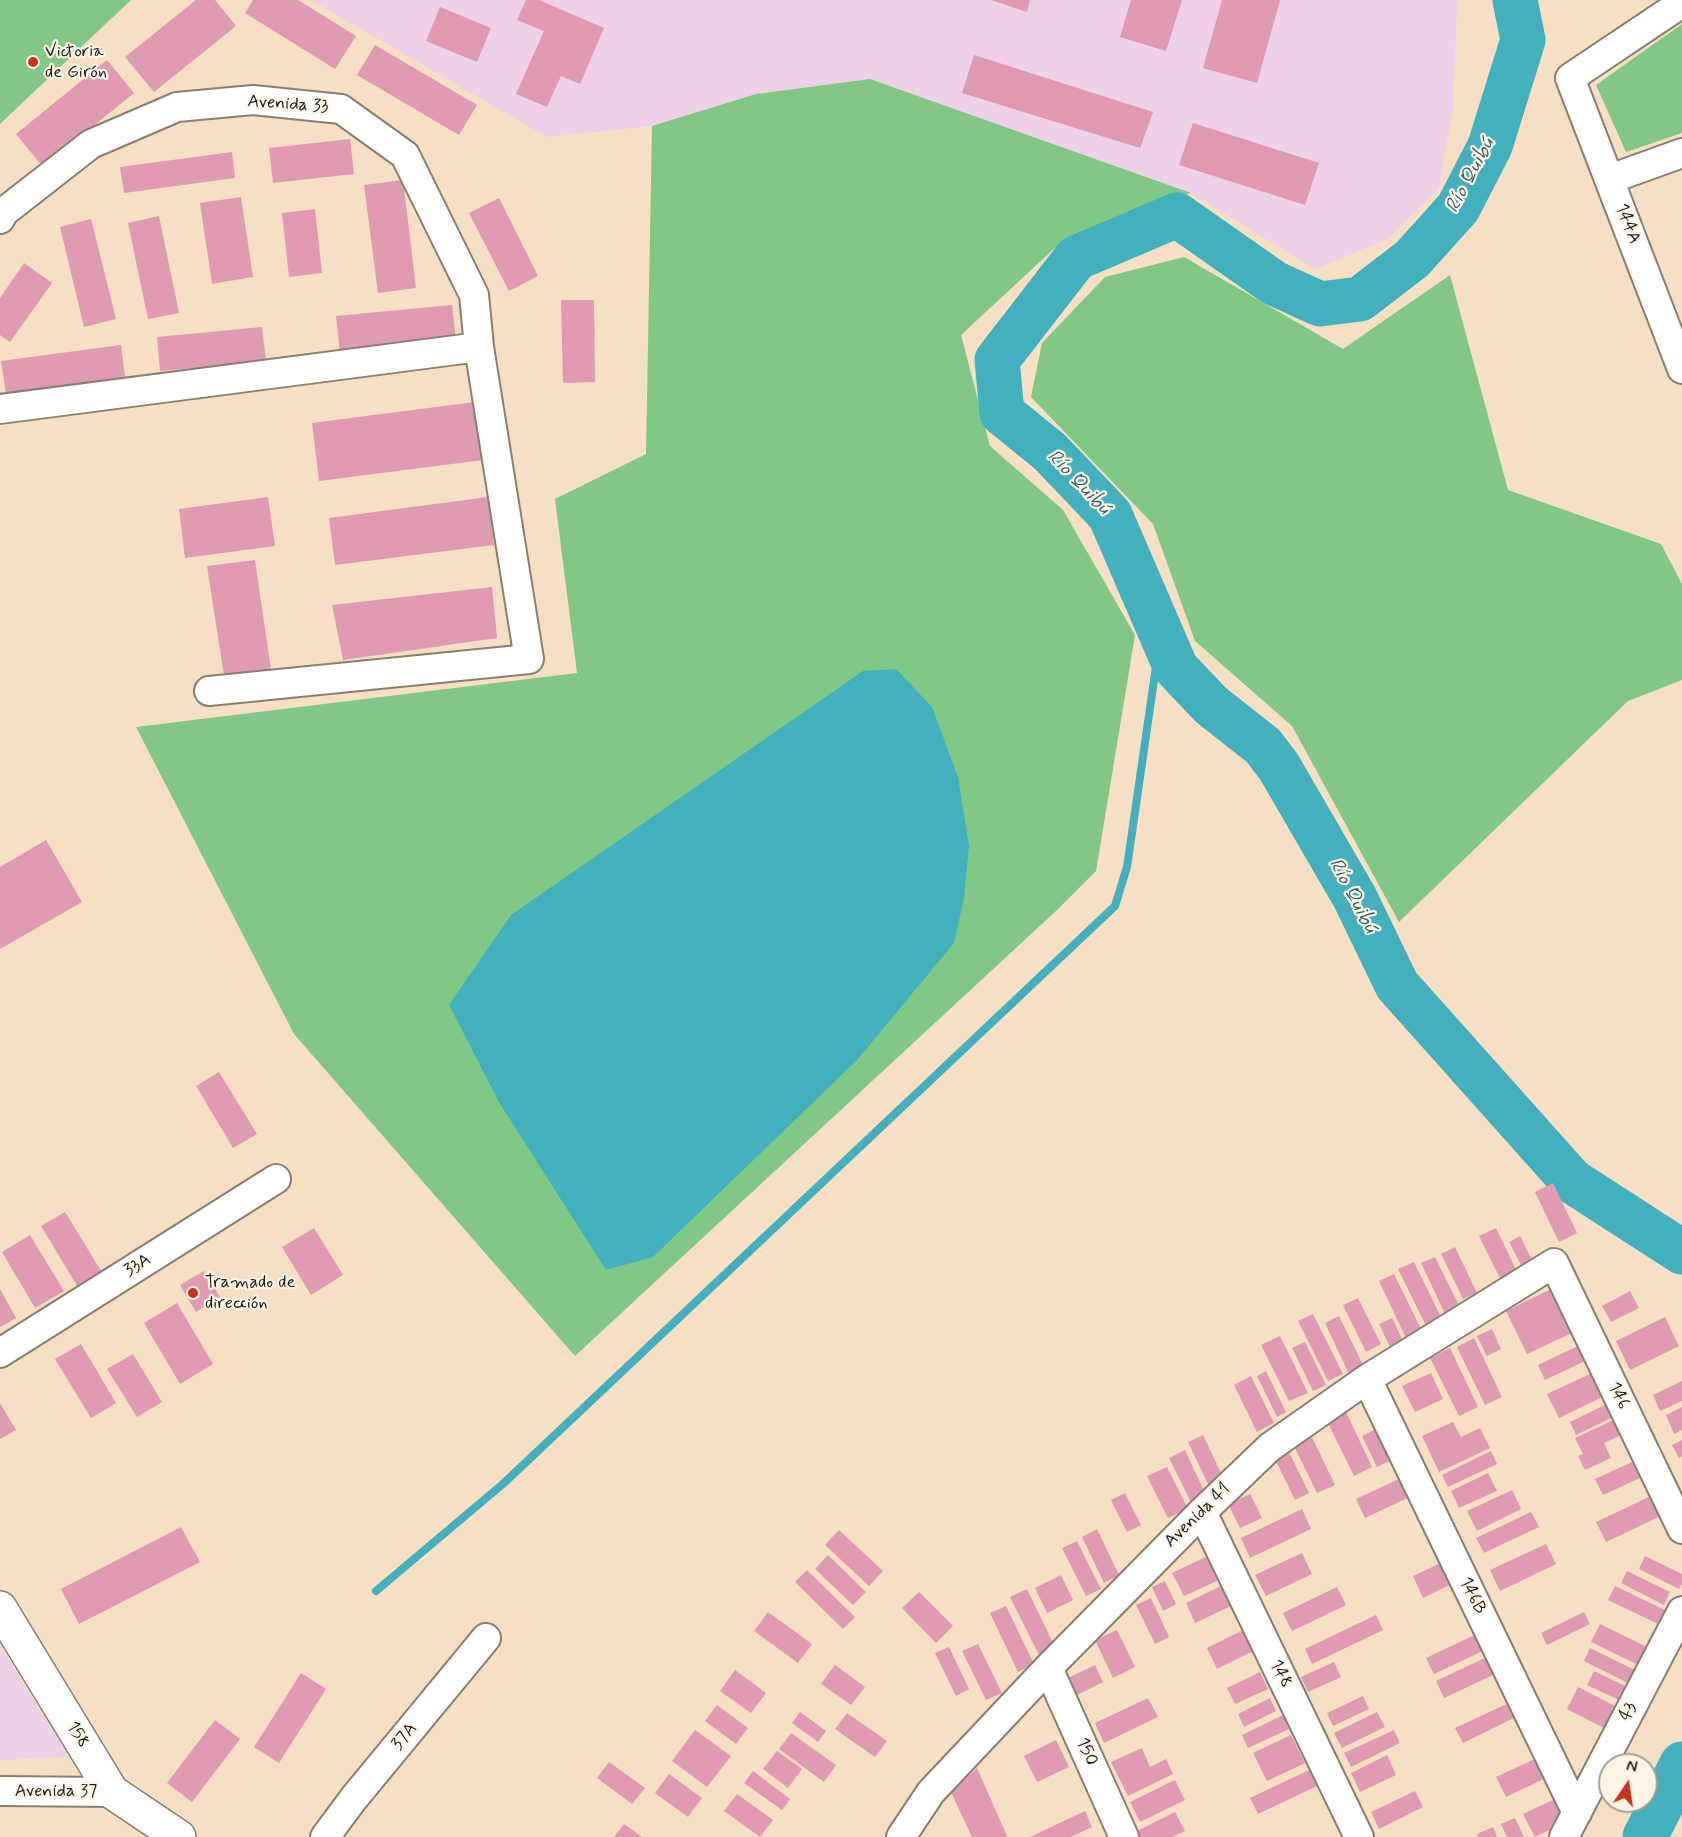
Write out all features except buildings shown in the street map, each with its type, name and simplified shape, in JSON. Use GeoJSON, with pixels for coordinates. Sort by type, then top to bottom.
{"type":"FeatureCollection","features":[{"type":"Feature","properties":{"kind":"street","name":"144A"},"geometry":{"type":"LineString","coordinates":[[1682,3],[1570,78],[1682,369]]}},
{"type":"Feature","properties":{"kind":"street","name":"Avenida 33"},"geometry":{"type":"LineString","coordinates":[[0,219],[4,212],[91,144],[177,107],[253,100],[341,109],[405,155],[474,295],[479,347]]}},
{"type":"Feature","properties":{"kind":"street"},"geometry":{"type":"LineString","coordinates":[[1610,179],[1682,153]]}},
{"type":"Feature","properties":{"kind":"street"},"geometry":{"type":"LineString","coordinates":[[0,409],[479,347],[529,659],[209,691]]}},
{"type":"Feature","properties":{"kind":"street","name":"33A"},"geometry":{"type":"LineString","coordinates":[[0,1353],[276,1179]]}},
{"type":"Feature","properties":{"kind":"street","name":"Avenida 41"},"geometry":{"type":"LineString","coordinates":[[901,1837],[931,1792],[1048,1668],[1202,1512],[1270,1448],[1367,1379],[1554,1263]]}},
{"type":"Feature","properties":{"kind":"street","name":"146"},"geometry":{"type":"LineString","coordinates":[[1554,1263],[1682,1529]]}},
{"type":"Feature","properties":{"kind":"street","name":"146B"},"geometry":{"type":"LineString","coordinates":[[1367,1379],[1570,1825]]}},
{"type":"Feature","properties":{"kind":"street","name":"148"},"geometry":{"type":"LineString","coordinates":[[1202,1512],[1359,1837]]}},
{"type":"Feature","properties":{"kind":"street","name":"158"},"geometry":{"type":"LineString","coordinates":[[0,1608],[112,1792],[179,1837]]}},
{"type":"Feature","properties":{"kind":"street","name":"43"},"geometry":{"type":"LineString","coordinates":[[1570,1825],[1682,1611]]}},
{"type":"Feature","properties":{"kind":"street","name":"37A"},"geometry":{"type":"LineString","coordinates":[[325,1837],[354,1798],[486,1638]]}},
{"type":"Feature","properties":{"kind":"street","name":"150"},"geometry":{"type":"LineString","coordinates":[[1048,1668],[1124,1837]]}},
{"type":"Feature","properties":{"kind":"street","name":"Avenida 37"},"geometry":{"type":"LineString","coordinates":[[0,1791],[112,1792]]}},
{"type":"Feature","properties":{"kind":"shaded area"},"geometry":{"type":"Polygon","coordinates":[[[311,0],[1457,0],[1453,107],[1439,188],[1388,239],[1315,269],[1191,193],[870,79],[756,94],[652,126],[547,137],[311,0]]]}},
{"type":"Feature","properties":{"kind":"shaded area"},"geometry":{"type":"Polygon","coordinates":[[[0,1646],[69,1757],[0,1760],[0,1646]]]}},
{"type":"Feature","properties":{"kind":"green space","name":"Victoria de Girón"},"geometry":{"type":"Polygon","coordinates":[[[0,0],[131,0],[0,124],[0,0]]]}},
{"type":"Feature","properties":{"kind":"green space"},"geometry":{"type":"Polygon","coordinates":[[[1682,24],[1682,133],[1626,152],[1596,85],[1682,24]]]}},
{"type":"Feature","properties":{"kind":"green space"},"geometry":{"type":"Polygon","coordinates":[[[870,79],[1191,193],[1058,245],[961,335],[990,446],[1063,510],[1135,635],[1096,871],[1057,910],[575,1356],[294,1034],[136,727],[577,673],[555,499],[646,454],[652,126],[756,94],[870,79]]]}},
{"type":"Feature","properties":{"kind":"green space"},"geometry":{"type":"Polygon","coordinates":[[[1184,257],[1343,349],[1450,275],[1508,490],[1661,544],[1682,584],[1682,680],[1628,701],[1399,922],[1292,726],[1195,641],[1153,524],[1031,397],[1042,343],[1105,277],[1184,257]]]}},
{"type":"Feature","properties":{"kind":"water"},"geometry":{"type":"Polygon","coordinates":[[[896,669],[932,707],[958,777],[969,846],[964,898],[954,943],[857,1060],[653,1257],[606,1270],[500,1104],[449,1005],[511,915],[863,671],[896,669]]]}},
{"type":"Feature","properties":{"kind":"waterway","name":"Río Quibú"},"geometry":{"type":"LineString","coordinates":[[1515,0],[1523,40],[1490,146],[1458,208],[1412,259],[1360,299],[1320,304],[1274,283],[1177,215],[1076,258],[997,360],[1002,413],[1050,452],[1110,515],[1176,668],[1211,705],[1263,746],[1279,767],[1355,898],[1397,985],[1572,1181],[1682,1252]]}},
{"type":"Feature","properties":{"kind":"waterway"},"geometry":{"type":"LineString","coordinates":[[376,1591],[504,1483],[1115,906],[1127,867],[1161,632]]}},
{"type":"Feature","properties":{"kind":"waterway","name":"Río Quibú"},"geometry":{"type":"LineString","coordinates":[[1645,1837],[1682,1764]]}},
{"type":"Feature","properties":{"kind":"place","name":"Victoria de Girón"},"geometry":{"type":"Point","coordinates":[33,62]}},
{"type":"Feature","properties":{"kind":"place","name":"Tramado de dirección"},"geometry":{"type":"Point","coordinates":[193,1293]}}]}
